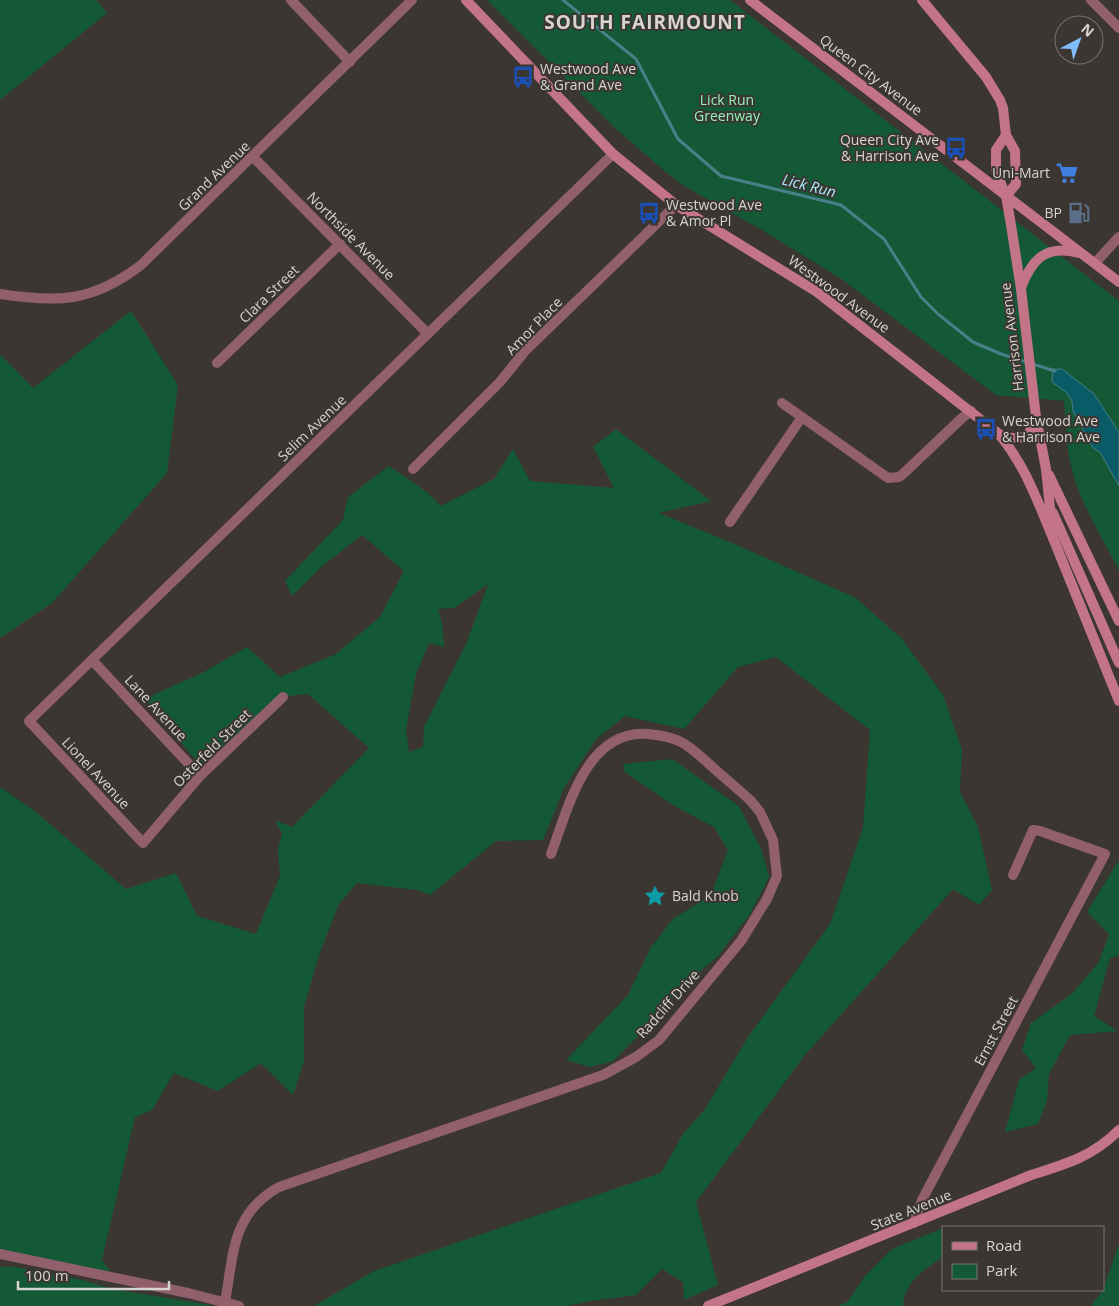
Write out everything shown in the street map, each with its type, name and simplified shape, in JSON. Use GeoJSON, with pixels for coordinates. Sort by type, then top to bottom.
{"type":"FeatureCollection","features":[{"type":"Feature","properties":{"kind":"main road","name":"Westwood Avenue"},"geometry":{"type":"LineString","coordinates":[[466,0],[613,154],[676,205],[817,292],[999,434],[1014,452],[1023,467],[1053,538]]}},
{"type":"Feature","properties":{"kind":"main road","name":"Queen City Avenue"},"geometry":{"type":"LineString","coordinates":[[750,0],[1119,282]]}},
{"type":"Feature","properties":{"kind":"main road"},"geometry":{"type":"LineString","coordinates":[[922,0],[995,91],[1003,108],[1006,135],[1015,151],[1016,184],[1006,196]]}},
{"type":"Feature","properties":{"kind":"main road","name":"Harrison Avenue"},"geometry":{"type":"LineString","coordinates":[[1006,135],[996,150],[996,171],[1006,196],[1021,289],[1036,417],[1046,469],[1053,538],[1118,697]]}},
{"type":"Feature","properties":{"kind":"main road"},"geometry":{"type":"LineString","coordinates":[[1021,289],[1029,269],[1042,255],[1059,250],[1083,254]]}},
{"type":"Feature","properties":{"kind":"main road"},"geometry":{"type":"LineString","coordinates":[[999,434],[1014,439],[1024,437],[1033,429],[1036,417]]}},
{"type":"Feature","properties":{"kind":"main road"},"geometry":{"type":"LineString","coordinates":[[1046,469],[1119,620]]}},
{"type":"Feature","properties":{"kind":"main road"},"geometry":{"type":"LineString","coordinates":[[1049,503],[1119,663]]}},
{"type":"Feature","properties":{"kind":"main road","name":"State Avenue"},"geometry":{"type":"LineString","coordinates":[[708,1306],[1031,1176],[1077,1160],[1107,1142],[1119,1130]]}},
{"type":"Feature","properties":{"kind":"street"},"geometry":{"type":"LineString","coordinates":[[291,0],[350,62]]}},
{"type":"Feature","properties":{"kind":"street","name":"Grand Avenue"},"geometry":{"type":"LineString","coordinates":[[0,294],[30,299],[50,300],[69,298],[88,294],[117,282],[141,265],[412,0]]}},
{"type":"Feature","properties":{"kind":"street"},"geometry":{"type":"LineString","coordinates":[[1091,0],[1119,28]]}},
{"type":"Feature","properties":{"kind":"street","name":"Selim Avenue"},"geometry":{"type":"LineString","coordinates":[[30,721],[613,154]]}},
{"type":"Feature","properties":{"kind":"street","name":"Northside Avenue"},"geometry":{"type":"LineString","coordinates":[[253,157],[428,334]]}},
{"type":"Feature","properties":{"kind":"street","name":"Amor Place"},"geometry":{"type":"LineString","coordinates":[[413,469],[500,382],[525,351],[676,205]]}},
{"type":"Feature","properties":{"kind":"street"},"geometry":{"type":"LineString","coordinates":[[1095,263],[1119,237]]}},
{"type":"Feature","properties":{"kind":"street","name":"Clara Street"},"geometry":{"type":"LineString","coordinates":[[217,363],[340,244]]}},
{"type":"Feature","properties":{"kind":"street"},"geometry":{"type":"LineString","coordinates":[[782,403],[884,476],[894,478],[903,474],[970,411]]}},
{"type":"Feature","properties":{"kind":"street"},"geometry":{"type":"LineString","coordinates":[[730,522],[802,417]]}},
{"type":"Feature","properties":{"kind":"street","name":"Lane Avenue"},"geometry":{"type":"LineString","coordinates":[[92,660],[200,776]]}},
{"type":"Feature","properties":{"kind":"street","name":"Osterfeld Street"},"geometry":{"type":"LineString","coordinates":[[143,843],[200,776],[283,697]]}},
{"type":"Feature","properties":{"kind":"street","name":"Lionel Avenue"},"geometry":{"type":"LineString","coordinates":[[30,721],[143,843]]}},
{"type":"Feature","properties":{"kind":"street","name":"Radcliff Drive"},"geometry":{"type":"LineString","coordinates":[[225,1302],[239,1228],[246,1215],[266,1194],[279,1187],[603,1075],[636,1057],[659,1040],[740,941],[767,899],[777,876],[773,840],[760,812],[751,801],[698,754],[681,742],[666,736],[650,734],[634,733],[618,738],[592,759],[576,788],[551,854]]}},
{"type":"Feature","properties":{"kind":"street","name":"Ernst Street"},"geometry":{"type":"LineString","coordinates":[[914,1223],[922,1200],[1105,854],[1033,830],[1013,875]]}},
{"type":"Feature","properties":{"kind":"street"},"geometry":{"type":"LineString","coordinates":[[0,1254],[238,1306]]}},
{"type":"Feature","properties":{"kind":"green space"},"geometry":{"type":"Polygon","coordinates":[[[0,0],[96,0],[107,13],[0,100],[0,0]]]}},
{"type":"Feature","properties":{"kind":"green space","name":"Lick Run Greenway"},"geometry":{"type":"Polygon","coordinates":[[[487,0],[730,0],[1119,301],[1119,571],[1087,509],[1076,483],[1068,453],[1064,401],[996,395],[840,278],[762,230],[686,187],[616,129],[487,0]]]}},
{"type":"Feature","properties":{"kind":"green space"},"geometry":{"type":"Polygon","coordinates":[[[131,311],[178,385],[167,473],[52,603],[0,638],[0,354],[33,388],[131,311]]]}},
{"type":"Feature","properties":{"kind":"green space"},"geometry":{"type":"Polygon","coordinates":[[[616,429],[711,501],[659,513],[856,598],[902,639],[943,695],[962,750],[960,792],[978,827],[992,890],[979,905],[953,889],[805,1055],[696,1202],[718,1285],[684,1300],[683,1282],[662,1269],[636,1295],[566,1306],[314,1306],[374,1271],[661,1173],[683,1134],[705,1109],[748,1037],[830,924],[863,828],[870,730],[776,657],[738,667],[684,729],[625,716],[596,739],[564,788],[543,840],[496,841],[430,895],[417,890],[357,883],[339,904],[320,952],[304,1007],[304,1061],[293,1095],[261,1063],[218,1091],[174,1073],[152,1110],[135,1117],[102,1260],[114,1277],[0,1254],[0,787],[36,812],[126,889],[176,873],[197,916],[256,934],[280,876],[278,849],[282,834],[275,820],[292,827],[369,748],[308,694],[278,697],[201,766],[144,699],[204,672],[247,647],[280,677],[336,654],[380,617],[404,571],[362,535],[321,567],[292,596],[285,581],[343,520],[348,497],[389,466],[428,493],[441,506],[494,479],[513,449],[530,481],[614,488],[593,447],[616,429]],[[488,584],[454,608],[438,609],[442,623],[444,647],[429,643],[416,674],[406,730],[409,752],[423,747],[424,727],[467,642],[488,584]]]}},
{"type":"Feature","properties":{"kind":"green space"},"geometry":{"type":"Polygon","coordinates":[[[672,759],[739,806],[762,851],[769,877],[750,914],[718,956],[683,986],[658,1016],[613,1061],[590,1067],[566,1060],[628,995],[651,947],[673,919],[711,895],[728,850],[714,827],[671,804],[625,772],[623,764],[672,759]]]}},
{"type":"Feature","properties":{"kind":"green space"},"geometry":{"type":"Polygon","coordinates":[[[1119,860],[1119,956],[1110,958],[1094,1016],[1118,1031],[1070,1035],[1049,1074],[1047,1101],[1038,1124],[1005,1132],[1019,1080],[1036,1068],[1022,1050],[1031,1023],[1073,993],[1099,962],[1109,934],[1087,912],[1119,860]]]}},
{"type":"Feature","properties":{"kind":"green space"},"geometry":{"type":"Polygon","coordinates":[[[942,1228],[942,1257],[917,1277],[907,1289],[903,1306],[838,1306],[847,1302],[865,1276],[892,1249],[942,1228]]]}},
{"type":"Feature","properties":{"kind":"green space"},"geometry":{"type":"Polygon","coordinates":[[[1119,1244],[1119,1306],[1091,1306],[1104,1291],[1119,1244]]]}},
{"type":"Feature","properties":{"kind":"green space"},"geometry":{"type":"Polygon","coordinates":[[[0,1267],[15,1267],[82,1280],[112,1289],[215,1306],[0,1306],[0,1267]]]}},
{"type":"Feature","properties":{"kind":"water"},"geometry":{"type":"Polygon","coordinates":[[[1053,369],[1062,369],[1094,394],[1119,432],[1119,486],[1100,452],[1093,448],[1083,430],[1073,411],[1072,401],[1066,392],[1052,382],[1053,369]]]}},
{"type":"Feature","properties":{"kind":"waterway","name":"Lick Run"},"geometry":{"type":"LineString","coordinates":[[563,0],[636,59],[678,139],[721,176],[841,205],[884,239],[921,297],[938,314],[973,342],[1001,354],[1055,371]]}},
{"type":"Feature","properties":{"kind":"place","name":"Westwood Ave & Grand Ave"},"geometry":{"type":"Point","coordinates":[523,77]}},
{"type":"Feature","properties":{"kind":"place","name":"Queen City Ave & Harrison Ave"},"geometry":{"type":"Point","coordinates":[956,148]}},
{"type":"Feature","properties":{"kind":"place","name":"Uni-Mart"},"geometry":{"type":"Point","coordinates":[1067,173]}},
{"type":"Feature","properties":{"kind":"place","name":"Westwood Ave & Amor Pl"},"geometry":{"type":"Point","coordinates":[649,213]}},
{"type":"Feature","properties":{"kind":"place","name":"BP"},"geometry":{"type":"Point","coordinates":[1079,213]}},
{"type":"Feature","properties":{"kind":"place","name":"Westwood Ave & Harrison Ave"},"geometry":{"type":"Point","coordinates":[986,429]}},
{"type":"Feature","properties":{"kind":"place","name":"Bald Knob"},"geometry":{"type":"Point","coordinates":[655,896]}},
{"type":"Feature","properties":{"kind":"district","name":"SOUTH FAIRMOUNT"},"geometry":{"type":"Point","coordinates":[645,22]}}]}
